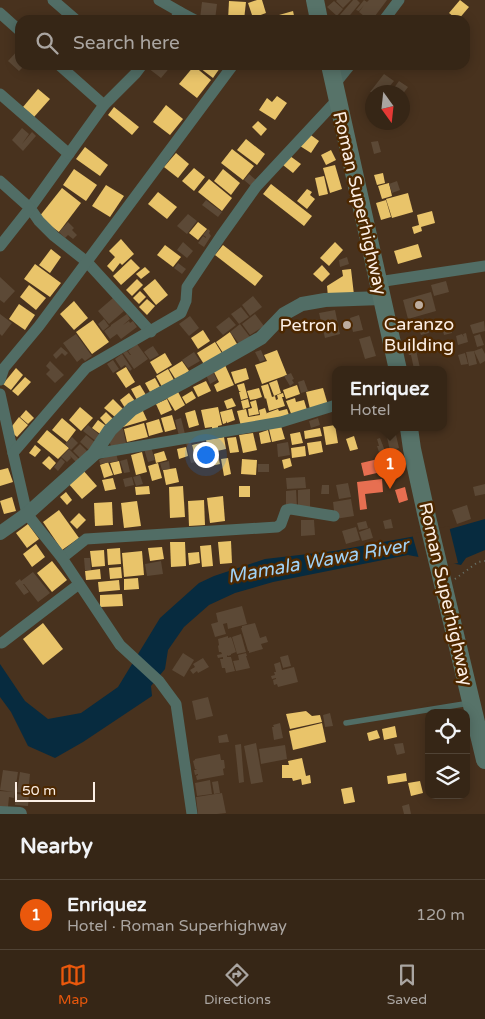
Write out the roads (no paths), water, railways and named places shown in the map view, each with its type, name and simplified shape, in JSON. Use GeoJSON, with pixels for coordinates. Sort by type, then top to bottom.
{"type":"FeatureCollection","features":[{"type":"Feature","properties":{"kind":"main road"},"geometry":{"type":"LineString","coordinates":[[314,0],[318,15]]}},
{"type":"Feature","properties":{"kind":"main road","name":"Roman Superhighway"},"geometry":{"type":"LineString","coordinates":[[331,70],[397,366]]}},
{"type":"Feature","properties":{"kind":"main road","name":"Roman Superhighway"},"geometry":{"type":"LineString","coordinates":[[409,431],[426,513],[485,760]]}},
{"type":"Feature","properties":{"kind":"street"},"geometry":{"type":"LineString","coordinates":[[53,0],[70,15]]}},
{"type":"Feature","properties":{"kind":"street"},"geometry":{"type":"LineString","coordinates":[[159,0],[177,15]]}},
{"type":"Feature","properties":{"kind":"street"},"geometry":{"type":"LineString","coordinates":[[388,15],[399,0]]}},
{"type":"Feature","properties":{"kind":"street"},"geometry":{"type":"LineString","coordinates":[[0,14],[15,27]]}},
{"type":"Feature","properties":{"kind":"street"},"geometry":{"type":"LineString","coordinates":[[65,70],[104,105]]}},
{"type":"Feature","properties":{"kind":"street"},"geometry":{"type":"LineString","coordinates":[[0,246],[30,208],[104,105],[138,70]]}},
{"type":"Feature","properties":{"kind":"street"},"geometry":{"type":"LineString","coordinates":[[0,380],[4,368],[39,326],[229,70]]}},
{"type":"Feature","properties":{"kind":"street"},"geometry":{"type":"LineString","coordinates":[[13,453],[86,368],[151,332],[180,313],[186,301],[187,287],[221,236],[256,187],[336,93],[348,70]]}},
{"type":"Feature","properties":{"kind":"street"},"geometry":{"type":"LineString","coordinates":[[0,94],[69,154]]}},
{"type":"Feature","properties":{"kind":"street"},"geometry":{"type":"LineString","coordinates":[[0,181],[30,208],[39,221],[54,236],[87,262],[151,332]]}},
{"type":"Feature","properties":{"kind":"street"},"geometry":{"type":"LineString","coordinates":[[0,533],[27,514],[94,454],[110,430],[132,409],[261,338],[284,314],[302,304],[380,290],[485,266]]}},
{"type":"Feature","properties":{"kind":"street"},"geometry":{"type":"LineString","coordinates":[[0,394],[27,514],[62,558],[120,645],[159,681],[176,704],[192,814]]}},
{"type":"Feature","properties":{"kind":"street"},"geometry":{"type":"LineString","coordinates":[[94,454],[281,422],[332,406]]}},
{"type":"Feature","properties":{"kind":"street"},"geometry":{"type":"LineString","coordinates":[[62,558],[86,538],[276,527],[281,524],[286,510],[291,509],[334,516]]}},
{"type":"Feature","properties":{"kind":"street"},"geometry":{"type":"LineString","coordinates":[[2,642],[79,584]]}},
{"type":"Feature","properties":{"kind":"street"},"geometry":{"type":"LineString","coordinates":[[0,813],[20,814]]}},
{"type":"Feature","properties":{"kind":"lane"},"geometry":{"type":"LineString","coordinates":[[346,723],[472,703]]}},
{"type":"Feature","properties":{"kind":"water","name":"Mamala Wawa River"},"geometry":{"type":"Polygon","coordinates":[[[485,519],[485,550],[466,558],[461,565],[408,555],[273,582],[235,593],[209,605],[184,627],[168,650],[165,669],[151,686],[152,696],[83,742],[55,758],[28,746],[11,712],[0,697],[0,664],[25,701],[48,719],[81,713],[118,687],[160,618],[199,583],[265,559],[334,551],[443,531],[485,519]]]}},
{"type":"Feature","properties":{"kind":"place","name":"Caranzo Building"},"geometry":{"type":"Point","coordinates":[419,305]}},
{"type":"Feature","properties":{"kind":"place","name":"Petron"},"geometry":{"type":"Point","coordinates":[347,325]}},
{"type":"Feature","properties":{"kind":"place","name":"Enriquez"},"geometry":{"type":"Point","coordinates":[390,489]}}]}
